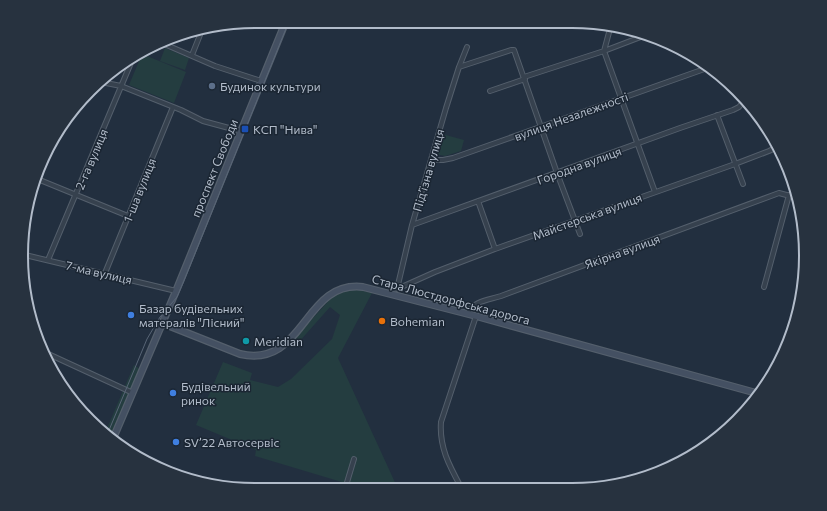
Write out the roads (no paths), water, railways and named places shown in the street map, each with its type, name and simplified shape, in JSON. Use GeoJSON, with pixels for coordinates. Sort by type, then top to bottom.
{"type":"FeatureCollection","features":[{"type":"Feature","properties":{"kind":"main road","name":"проспект Свободи"},"geometry":{"type":"LineString","coordinates":[[115,434],[283,28]]}},
{"type":"Feature","properties":{"kind":"main road","name":"Стара Люстдорфська дорога"},"geometry":{"type":"LineString","coordinates":[[162,323],[240,354],[248,356],[262,356],[274,352],[284,344],[326,298],[335,291],[358,286],[468,313],[753,392]]}},
{"type":"Feature","properties":{"kind":"street"},"geometry":{"type":"LineString","coordinates":[[610,31],[604,51],[654,192]]}},
{"type":"Feature","properties":{"kind":"street"},"geometry":{"type":"LineString","coordinates":[[192,55],[200,35]]}},
{"type":"Feature","properties":{"kind":"street"},"geometry":{"type":"LineString","coordinates":[[490,91],[638,38]]}},
{"type":"Feature","properties":{"kind":"street"},"geometry":{"type":"LineString","coordinates":[[168,45],[215,66],[261,81]]}},
{"type":"Feature","properties":{"kind":"street","name":"Підʼїзна вулиця"},"geometry":{"type":"LineString","coordinates":[[394,295],[397,289],[412,225],[459,67],[467,47]]}},
{"type":"Feature","properties":{"kind":"street"},"geometry":{"type":"LineString","coordinates":[[459,67],[514,50],[580,234]]}},
{"type":"Feature","properties":{"kind":"street","name":"2-га вулиця"},"geometry":{"type":"LineString","coordinates":[[48,260],[130,65]]}},
{"type":"Feature","properties":{"kind":"street","name":"вулиця Незалежності"},"geometry":{"type":"LineString","coordinates":[[432,160],[453,158],[703,70]]}},
{"type":"Feature","properties":{"kind":"street"},"geometry":{"type":"LineString","coordinates":[[106,83],[122,86],[173,107],[199,120],[240,131]]}},
{"type":"Feature","properties":{"kind":"street","name":"Городна вулиця"},"geometry":{"type":"LineString","coordinates":[[412,225],[736,109],[741,104]]}},
{"type":"Feature","properties":{"kind":"street","name":"1-ша вулиця"},"geometry":{"type":"LineString","coordinates":[[105,272],[173,107]]}},
{"type":"Feature","properties":{"kind":"street"},"geometry":{"type":"LineString","coordinates":[[717,116],[743,184]]}},
{"type":"Feature","properties":{"kind":"street","name":"Майстерська вулиця"},"geometry":{"type":"LineString","coordinates":[[397,289],[435,272],[495,249],[735,164],[773,149]]}},
{"type":"Feature","properties":{"kind":"street"},"geometry":{"type":"LineString","coordinates":[[41,180],[128,216]]}},
{"type":"Feature","properties":{"kind":"street","name":"Якірна вулиця"},"geometry":{"type":"LineString","coordinates":[[468,313],[470,308],[475,304],[501,296],[779,193],[789,195]]}},
{"type":"Feature","properties":{"kind":"street"},"geometry":{"type":"LineString","coordinates":[[764,287],[789,195]]}},
{"type":"Feature","properties":{"kind":"street"},"geometry":{"type":"LineString","coordinates":[[478,201],[495,249]]}},
{"type":"Feature","properties":{"kind":"street","name":"7-ма вулиця"},"geometry":{"type":"LineString","coordinates":[[28,256],[105,272],[176,290]]}},
{"type":"Feature","properties":{"kind":"street"},"geometry":{"type":"LineString","coordinates":[[459,483],[445,456],[441,439],[441,422],[476,316]]}},
{"type":"Feature","properties":{"kind":"street"},"geometry":{"type":"LineString","coordinates":[[51,355],[133,393]]}},
{"type":"Feature","properties":{"kind":"street"},"geometry":{"type":"LineString","coordinates":[[347,483],[354,459]]}},
{"type":"Feature","properties":{"kind":"tram line"},"geometry":{"type":"LineString","coordinates":[[109,430],[147,339],[160,317],[177,297],[286,28]]}},
{"type":"Feature","properties":{"kind":"place","name":"Будинок культури"},"geometry":{"type":"Point","coordinates":[212,86]}},
{"type":"Feature","properties":{"kind":"place","name":"КСП \"Нива\""},"geometry":{"type":"Point","coordinates":[245,129]}},
{"type":"Feature","properties":{"kind":"place","name":"Базар будівельних матералів \"Лісний\""},"geometry":{"type":"Point","coordinates":[131,315]}},
{"type":"Feature","properties":{"kind":"place","name":"Bohemian"},"geometry":{"type":"Point","coordinates":[382,321]}},
{"type":"Feature","properties":{"kind":"place","name":"Meridian"},"geometry":{"type":"Point","coordinates":[246,341]}},
{"type":"Feature","properties":{"kind":"place","name":"Будівельний ринок"},"geometry":{"type":"Point","coordinates":[173,393]}},
{"type":"Feature","properties":{"kind":"place","name":"SV’22 Автосервіс"},"geometry":{"type":"Point","coordinates":[176,442]}}]}
